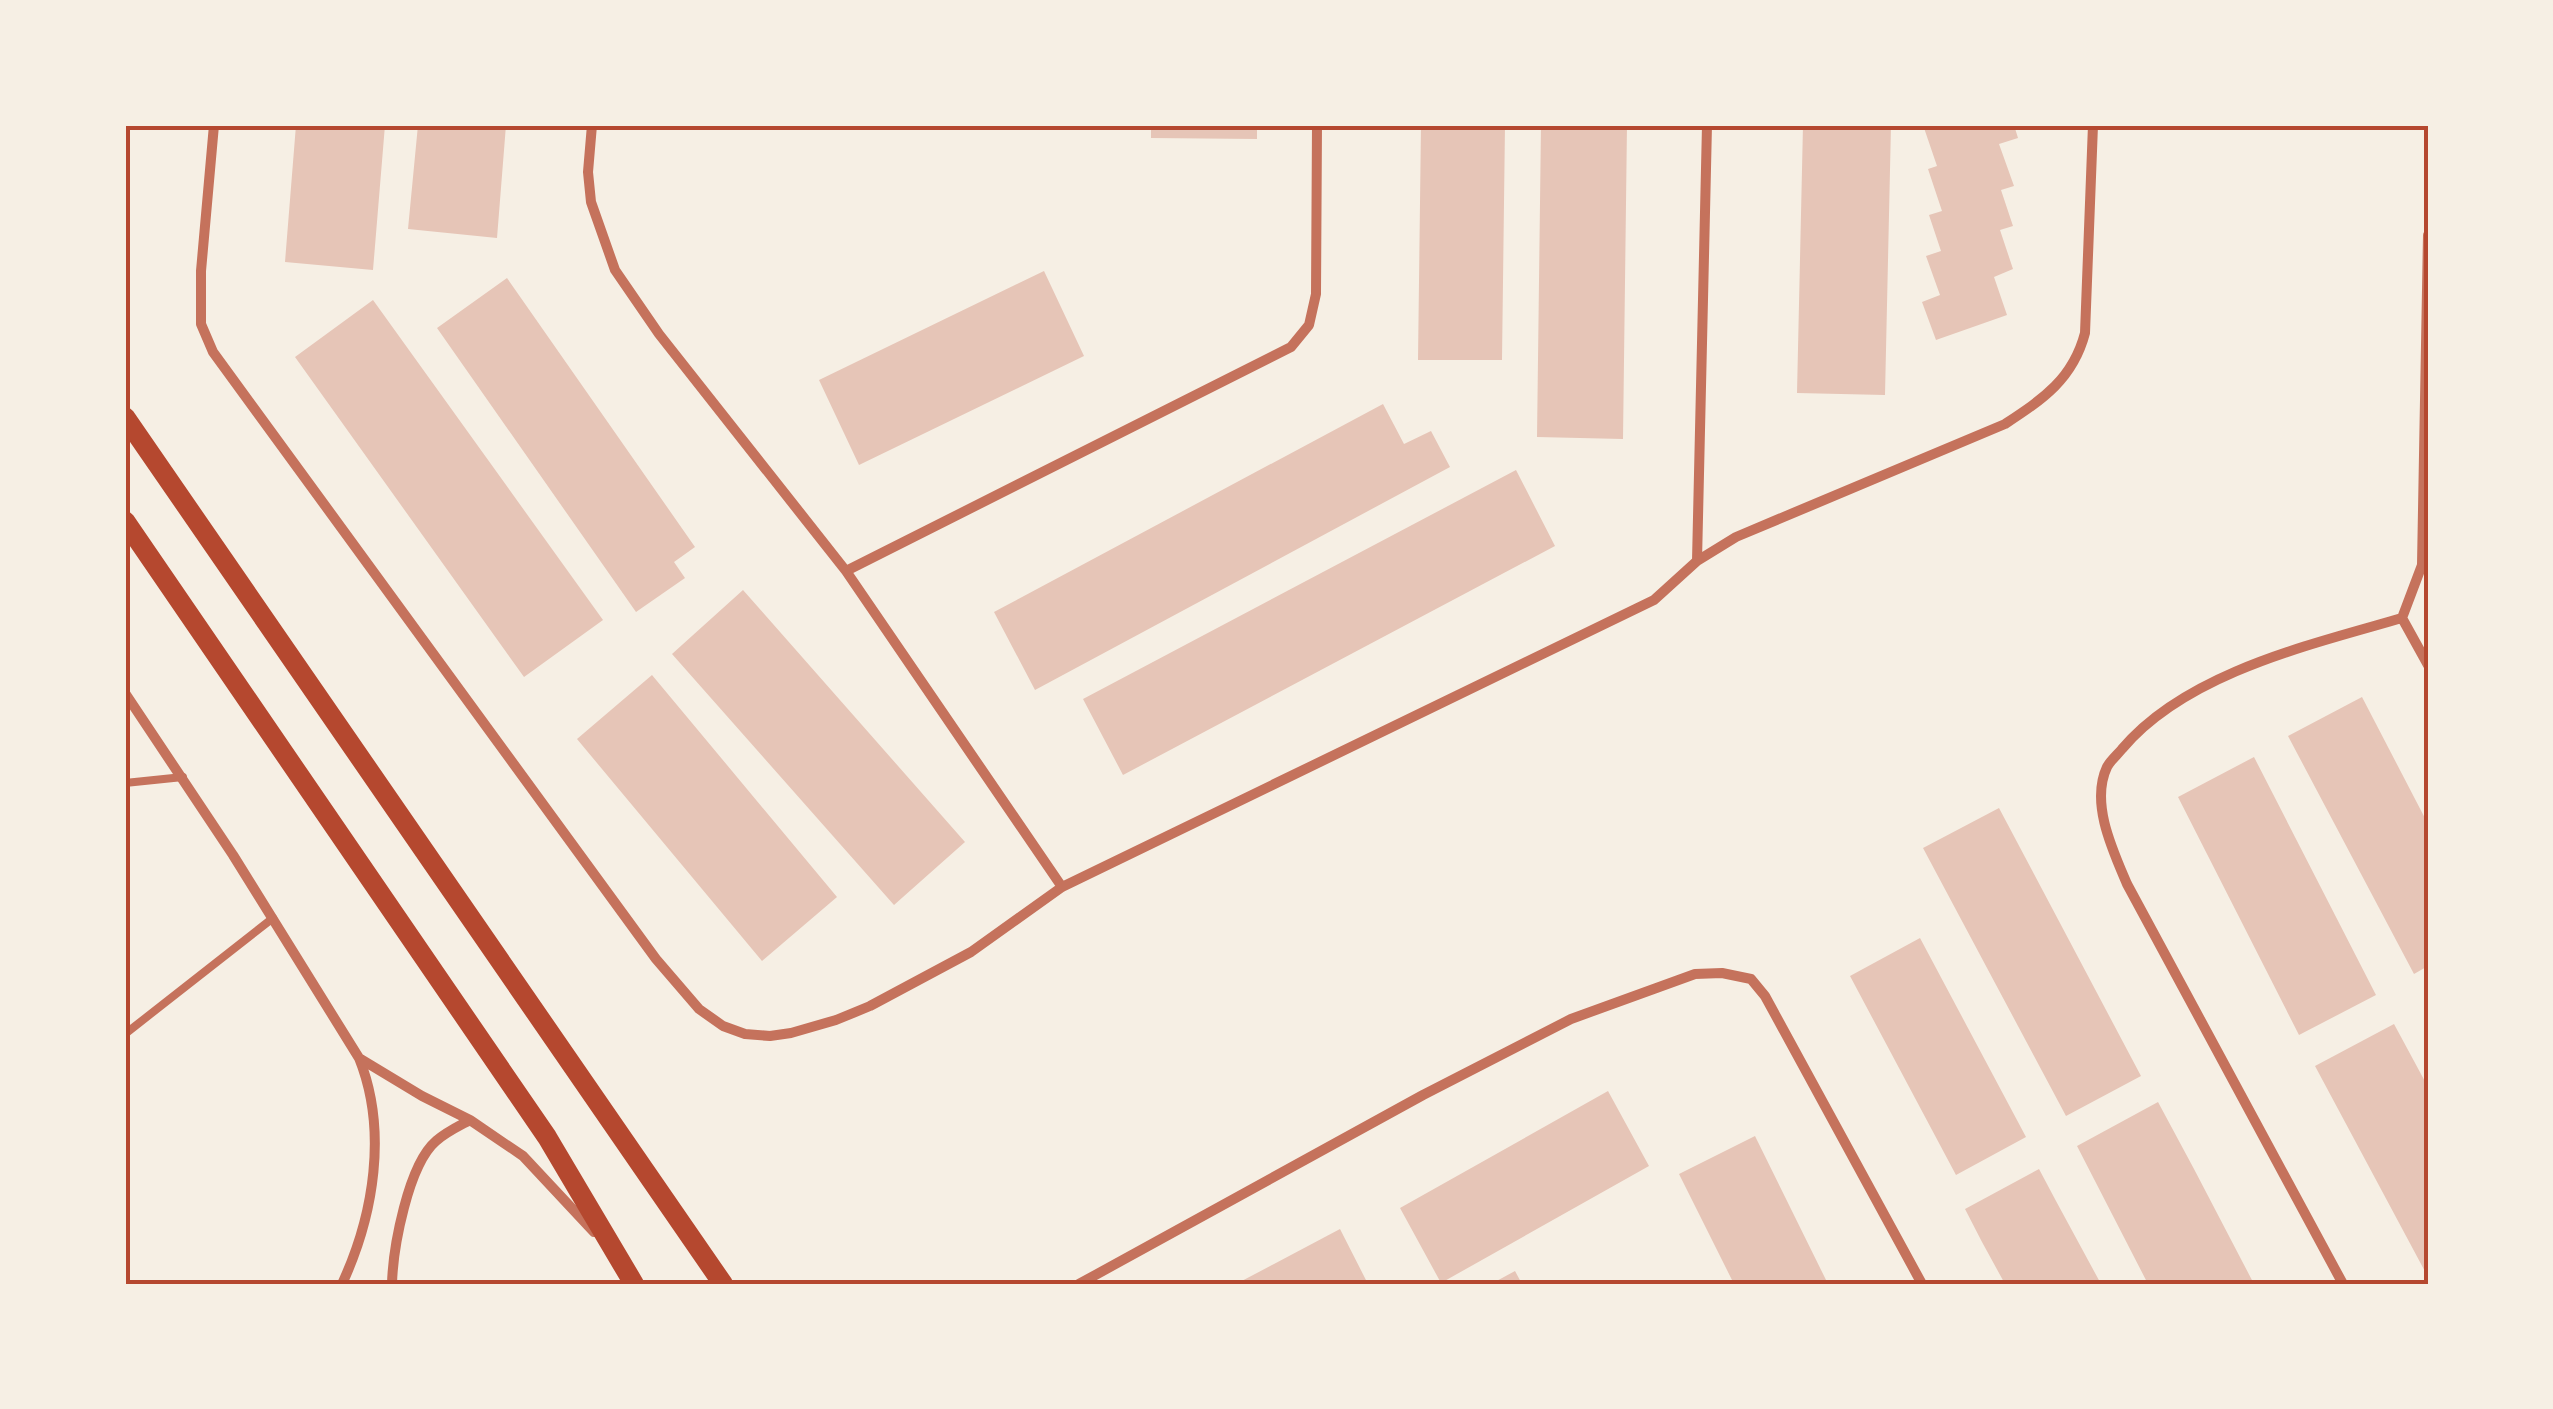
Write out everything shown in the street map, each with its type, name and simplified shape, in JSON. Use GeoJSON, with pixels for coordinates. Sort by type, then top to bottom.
{"type":"FeatureCollection","features":[{"type":"Feature","properties":{"kind":"main road"},"geometry":{"type":"LineString","coordinates":[[125,417],[723,1284]]}},
{"type":"Feature","properties":{"kind":"main road"},"geometry":{"type":"LineString","coordinates":[[125,521],[547,1137],[629,1276]]}},
{"type":"Feature","properties":{"kind":"street"},"geometry":{"type":"LineString","coordinates":[[214,125],[201,271],[201,324],[213,352],[656,959],[699,1009],[723,1026],[745,1034],[770,1036],[836,1020],[870,1006],[970,952],[1062,887],[1654,600],[1697,561],[1736,537],[2005,424],[2041,398],[2079,358],[2088,313],[2093,125]]}},
{"type":"Feature","properties":{"kind":"street"},"geometry":{"type":"LineString","coordinates":[[592,125],[588,172],[591,202],[616,270],[658,334],[846,571],[1062,887]]}},
{"type":"Feature","properties":{"kind":"street"},"geometry":{"type":"LineString","coordinates":[[846,571],[1290,346],[1309,325],[1316,294],[1317,125]]}},
{"type":"Feature","properties":{"kind":"street"},"geometry":{"type":"LineString","coordinates":[[1697,561],[1707,125]]}},
{"type":"Feature","properties":{"kind":"street"},"geometry":{"type":"LineString","coordinates":[[2428,234],[2422,565],[2402,618],[2428,666]]}},
{"type":"Feature","properties":{"kind":"street"},"geometry":{"type":"LineString","coordinates":[[2344,1284],[2127,884],[2106,834],[2102,800],[2107,767],[2135,734],[2174,704],[2283,653],[2402,618]]}},
{"type":"Feature","properties":{"kind":"street"},"geometry":{"type":"LineString","coordinates":[[125,693],[183,777],[360,1058],[376,1119],[374,1156],[364,1227],[342,1284]]}},
{"type":"Feature","properties":{"kind":"street"},"geometry":{"type":"LineString","coordinates":[[1079,1284],[1423,1095],[1571,1020],[1695,974],[1722,973],[1750,979],[1765,996],[1922,1284]]}},
{"type":"Feature","properties":{"kind":"street"},"geometry":{"type":"LineString","coordinates":[[360,1058],[470,1120],[524,1156],[571,1205],[629,1276]]}},
{"type":"Feature","properties":{"kind":"street"},"geometry":{"type":"LineString","coordinates":[[392,1284],[395,1252],[417,1166],[434,1142],[470,1120]]}},
{"type":"Feature","properties":{"kind":"lane"},"geometry":{"type":"LineString","coordinates":[[125,784],[183,777]]}},
{"type":"Feature","properties":{"kind":"lane"},"geometry":{"type":"LineString","coordinates":[[125,1034],[272,918]]}},
{"type":"Feature","properties":{"kind":"building"},"geometry":{"type":"Polygon","coordinates":[[[296,125],[385,125],[373,270],[285,262],[296,125]]]}},
{"type":"Feature","properties":{"kind":"building"},"geometry":{"type":"Polygon","coordinates":[[[418,125],[506,125],[497,238],[408,229],[418,125]]]}},
{"type":"Feature","properties":{"kind":"building"},"geometry":{"type":"Polygon","coordinates":[[[1151,125],[1257,125],[1257,139],[1151,138],[1151,125]]]}},
{"type":"Feature","properties":{"kind":"building"},"geometry":{"type":"Polygon","coordinates":[[[1421,125],[1505,125],[1502,360],[1418,360],[1421,125]]]}},
{"type":"Feature","properties":{"kind":"building"},"geometry":{"type":"Polygon","coordinates":[[[1541,125],[1627,125],[1623,439],[1537,437],[1541,125]]]}},
{"type":"Feature","properties":{"kind":"building"},"geometry":{"type":"Polygon","coordinates":[[[1803,125],[1891,125],[1885,395],[1797,393],[1803,125]]]}},
{"type":"Feature","properties":{"kind":"building"},"geometry":{"type":"Polygon","coordinates":[[[1923,125],[2014,125],[2018,138],[1999,144],[2014,186],[2001,190],[2013,226],[2000,230],[2013,269],[1994,277],[2007,315],[1936,340],[1922,302],[1940,295],[1926,256],[1941,251],[1929,215],[1942,211],[1928,169],[1937,166],[1923,125]]]}},
{"type":"Feature","properties":{"kind":"building"},"geometry":{"type":"Polygon","coordinates":[[[1044,271],[1084,356],[859,465],[819,380],[1044,271]]]}},
{"type":"Feature","properties":{"kind":"building"},"geometry":{"type":"Polygon","coordinates":[[[507,278],[695,547],[674,562],[685,578],[636,612],[437,328],[507,278]]]}},
{"type":"Feature","properties":{"kind":"building"},"geometry":{"type":"Polygon","coordinates":[[[373,300],[603,620],[524,677],[295,357],[373,300]]]}},
{"type":"Feature","properties":{"kind":"building"},"geometry":{"type":"Polygon","coordinates":[[[1383,404],[1404,444],[1431,431],[1450,467],[1035,690],[994,612],[1383,404]]]}},
{"type":"Feature","properties":{"kind":"building"},"geometry":{"type":"Polygon","coordinates":[[[1516,470],[1555,546],[1123,775],[1083,699],[1516,470]]]}},
{"type":"Feature","properties":{"kind":"building"},"geometry":{"type":"Polygon","coordinates":[[[743,590],[965,842],[894,905],[672,654],[743,590]]]}},
{"type":"Feature","properties":{"kind":"building"},"geometry":{"type":"Polygon","coordinates":[[[652,675],[837,897],[762,961],[577,739],[652,675]]]}},
{"type":"Feature","properties":{"kind":"building"},"geometry":{"type":"Polygon","coordinates":[[[2362,697],[2428,824],[2428,966],[2414,974],[2288,736],[2362,697]]]}},
{"type":"Feature","properties":{"kind":"building"},"geometry":{"type":"Polygon","coordinates":[[[2254,757],[2376,995],[2299,1035],[2178,797],[2254,757]]]}},
{"type":"Feature","properties":{"kind":"building"},"geometry":{"type":"Polygon","coordinates":[[[1999,808],[2141,1076],[2066,1116],[1923,848],[1999,808]]]}},
{"type":"Feature","properties":{"kind":"building"},"geometry":{"type":"Polygon","coordinates":[[[1920,938],[2026,1137],[1956,1175],[1850,976],[1920,938]]]}},
{"type":"Feature","properties":{"kind":"building"},"geometry":{"type":"Polygon","coordinates":[[[2394,1024],[2428,1087],[2428,1277],[2315,1066],[2394,1024]]]}},
{"type":"Feature","properties":{"kind":"building"},"geometry":{"type":"Polygon","coordinates":[[[1608,1091],[1649,1166],[1441,1283],[1400,1208],[1608,1091]]]}},
{"type":"Feature","properties":{"kind":"building"},"geometry":{"type":"Polygon","coordinates":[[[2158,1102],[2254,1284],[2148,1284],[2077,1146],[2158,1102]]]}},
{"type":"Feature","properties":{"kind":"building"},"geometry":{"type":"Polygon","coordinates":[[[1755,1136],[1828,1284],[1734,1284],[1679,1174],[1755,1136]]]}},
{"type":"Feature","properties":{"kind":"building"},"geometry":{"type":"Polygon","coordinates":[[[2039,1169],[2101,1284],[2005,1284],[1982,1242],[1965,1209],[2039,1169]]]}},
{"type":"Feature","properties":{"kind":"building"},"geometry":{"type":"Polygon","coordinates":[[[1340,1229],[1368,1284],[1236,1284],[1274,1264],[1340,1229]]]}},
{"type":"Feature","properties":{"kind":"building"},"geometry":{"type":"Polygon","coordinates":[[[1515,1271],[1522,1284],[1491,1284],[1515,1271]]]}}]}
